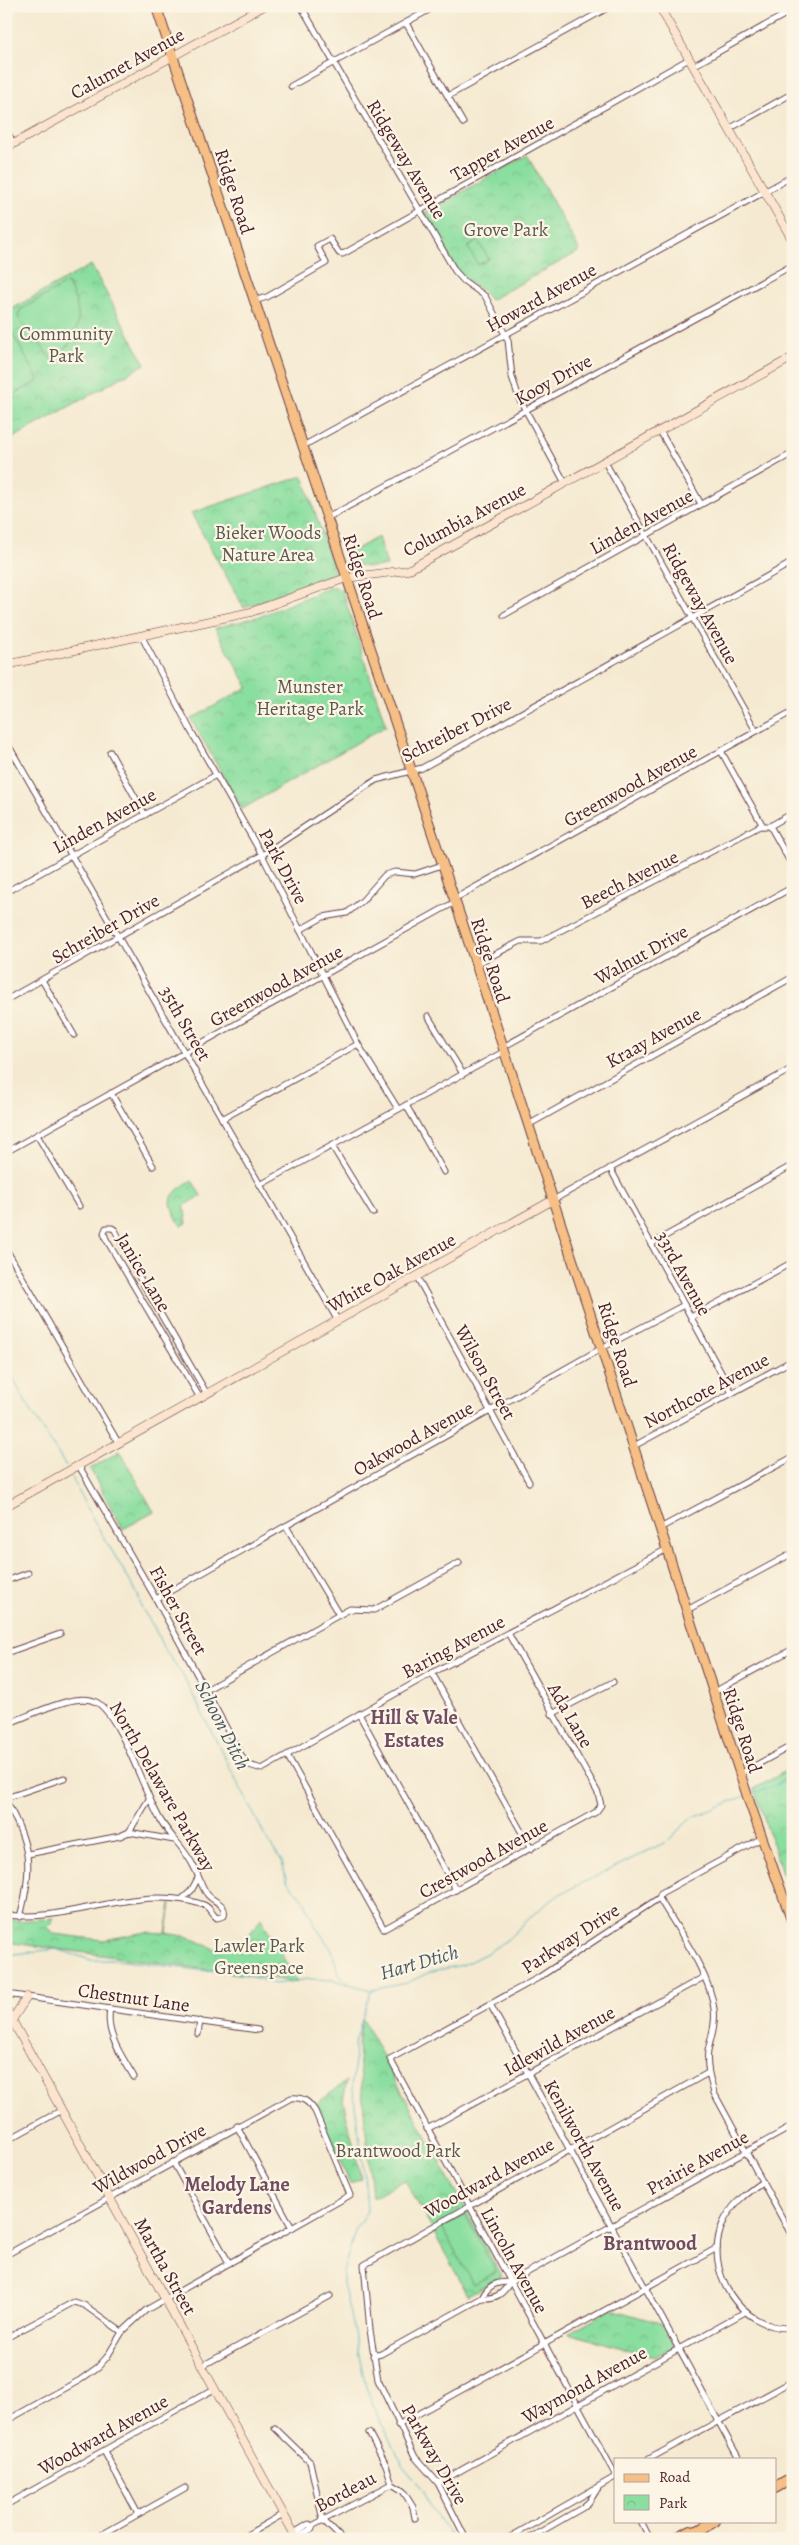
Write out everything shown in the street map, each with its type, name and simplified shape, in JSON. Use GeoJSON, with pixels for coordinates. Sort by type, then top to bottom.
{"type":"FeatureCollection","features":[{"type":"Feature","properties":{"kind":"highway"},"geometry":{"type":"LineString","coordinates":[[776,2487],[793,2478]]}},
{"type":"Feature","properties":{"kind":"highway"},"geometry":{"type":"LineString","coordinates":[[674,2539],[690,2530],[695,2535],[714,2522]]}},
{"type":"Feature","properties":{"kind":"main road","name":"Ridge Road"},"geometry":{"type":"LineString","coordinates":[[156,6],[455,900],[740,1774],[793,1924]]}},
{"type":"Feature","properties":{"kind":"street","name":"Calumet Avenue"},"geometry":{"type":"LineString","coordinates":[[6,148],[264,6]]}},
{"type":"Feature","properties":{"kind":"street","name":"Ridgeway Avenue"},"geometry":{"type":"LineString","coordinates":[[301,6],[455,271],[464,281],[485,296],[510,345],[512,377],[527,411],[565,483]]}},
{"type":"Feature","properties":{"kind":"street"},"geometry":{"type":"LineString","coordinates":[[291,86],[436,6]]}},
{"type":"Feature","properties":{"kind":"street"},"geometry":{"type":"LineString","coordinates":[[448,96],[611,6]]}},
{"type":"Feature","properties":{"kind":"street"},"geometry":{"type":"LineString","coordinates":[[659,6],[793,241]]}},
{"type":"Feature","properties":{"kind":"street","name":"Tapper Avenue"},"geometry":{"type":"LineString","coordinates":[[254,301],[267,297],[326,263],[317,246],[330,239],[338,253],[343,254],[691,63],[793,10]]}},
{"type":"Feature","properties":{"kind":"street"},"geometry":{"type":"LineString","coordinates":[[406,23],[463,123]]}},
{"type":"Feature","properties":{"kind":"street"},"geometry":{"type":"LineString","coordinates":[[729,129],[793,93]]}},
{"type":"Feature","properties":{"kind":"street"},"geometry":{"type":"LineString","coordinates":[[6,130],[14,144]]}},
{"type":"Feature","properties":{"kind":"street","name":"Howard Avenue"},"geometry":{"type":"LineString","coordinates":[[303,446],[463,360],[504,334],[793,176]]}},
{"type":"Feature","properties":{"kind":"street","name":"Kooy Drive"},"geometry":{"type":"LineString","coordinates":[[327,518],[793,265]]}},
{"type":"Feature","properties":{"kind":"street","name":"Columbia Avenue"},"geometry":{"type":"LineString","coordinates":[[6,665],[251,612],[346,578],[408,570],[793,357]]}},
{"type":"Feature","properties":{"kind":"street"},"geometry":{"type":"LineString","coordinates":[[660,431],[702,504]]}},
{"type":"Feature","properties":{"kind":"street","name":"Linden Avenue"},"geometry":{"type":"LineString","coordinates":[[504,615],[793,454]]}},
{"type":"Feature","properties":{"kind":"street","name":"Ridgeway Avenue"},"geometry":{"type":"LineString","coordinates":[[605,462],[756,731]]}},
{"type":"Feature","properties":{"kind":"street","name":"Schreiber Drive"},"geometry":{"type":"LineString","coordinates":[[6,1000],[262,855],[376,780],[411,772],[793,562]]}},
{"type":"Feature","properties":{"kind":"street","name":"Park Drive"},"geometry":{"type":"LineString","coordinates":[[142,637],[216,776],[262,855],[322,977],[358,1044],[398,1109]]}},
{"type":"Feature","properties":{"kind":"street","name":"Greenwood Avenue"},"geometry":{"type":"LineString","coordinates":[[6,1152],[322,977],[455,900],[793,711]]}},
{"type":"Feature","properties":{"kind":"street","name":"35th Street"},"geometry":{"type":"LineString","coordinates":[[6,741],[338,1321]]}},
{"type":"Feature","properties":{"kind":"street"},"geometry":{"type":"LineString","coordinates":[[721,751],[762,826]]}},
{"type":"Feature","properties":{"kind":"street"},"geometry":{"type":"LineString","coordinates":[[110,752],[145,814]]}},
{"type":"Feature","properties":{"kind":"street","name":"Linden Avenue"},"geometry":{"type":"LineString","coordinates":[[6,892],[216,776]]}},
{"type":"Feature","properties":{"kind":"street","name":"Beech Avenue"},"geometry":{"type":"LineString","coordinates":[[476,964],[521,940],[541,941],[652,881],[762,826],[770,826],[793,813]]}},
{"type":"Feature","properties":{"kind":"street"},"geometry":{"type":"LineString","coordinates":[[770,826],[793,867]]}},
{"type":"Feature","properties":{"kind":"street"},"geometry":{"type":"LineString","coordinates":[[300,930],[322,917],[347,913],[362,901],[385,875],[395,872],[415,874],[442,865]]}},
{"type":"Feature","properties":{"kind":"street","name":"Walnut Drive"},"geometry":{"type":"LineString","coordinates":[[260,1185],[463,1074],[504,1049],[793,887]]}},
{"type":"Feature","properties":{"kind":"street","name":"Kraay Avenue"},"geometry":{"type":"LineString","coordinates":[[528,1125],[793,977]]}},
{"type":"Feature","properties":{"kind":"street"},"geometry":{"type":"LineString","coordinates":[[42,980],[74,1035]]}},
{"type":"Feature","properties":{"kind":"street"},"geometry":{"type":"LineString","coordinates":[[428,1016],[463,1074]]}},
{"type":"Feature","properties":{"kind":"street"},"geometry":{"type":"LineString","coordinates":[[222,1119],[358,1044]]}},
{"type":"Feature","properties":{"kind":"street","name":"White Oak Avenue"},"geometry":{"type":"LineString","coordinates":[[6,1506],[610,1168],[793,1068]]}},
{"type":"Feature","properties":{"kind":"street"},"geometry":{"type":"LineString","coordinates":[[111,1093],[153,1166]]}},
{"type":"Feature","properties":{"kind":"street"},"geometry":{"type":"LineString","coordinates":[[406,1105],[444,1172]]}},
{"type":"Feature","properties":{"kind":"street"},"geometry":{"type":"LineString","coordinates":[[37,1135],[80,1206]]}},
{"type":"Feature","properties":{"kind":"street"},"geometry":{"type":"LineString","coordinates":[[332,1146],[373,1213]]}},
{"type":"Feature","properties":{"kind":"street"},"geometry":{"type":"LineString","coordinates":[[651,1244],[793,1164]]}},
{"type":"Feature","properties":{"kind":"street","name":"33rd Avenue"},"geometry":{"type":"LineString","coordinates":[[610,1168],[732,1392]]}},
{"type":"Feature","properties":{"kind":"street","name":"Janice Lane"},"geometry":{"type":"LineString","coordinates":[[106,1228],[115,1230],[204,1396],[106,1239],[104,1233],[106,1228]]}},
{"type":"Feature","properties":{"kind":"street"},"geometry":{"type":"LineString","coordinates":[[6,1249],[118,1444]]}},
{"type":"Feature","properties":{"kind":"street"},"geometry":{"type":"LineString","coordinates":[[690,1316],[793,1262]]}},
{"type":"Feature","properties":{"kind":"street","name":"Wilson Street"},"geometry":{"type":"LineString","coordinates":[[417,1276],[530,1482]]}},
{"type":"Feature","properties":{"kind":"street","name":"Oakwood Avenue"},"geometry":{"type":"LineString","coordinates":[[156,1599],[602,1348],[684,1305]]}},
{"type":"Feature","properties":{"kind":"street","name":"Northcote Avenue"},"geometry":{"type":"LineString","coordinates":[[634,1446],[793,1360]]}},
{"type":"Feature","properties":{"kind":"street"},"geometry":{"type":"LineString","coordinates":[[660,1528],[793,1457]]}},
{"type":"Feature","properties":{"kind":"street","name":"Fisher Street"},"geometry":{"type":"LineString","coordinates":[[79,1466],[156,1599],[246,1764],[253,1768]]}},
{"type":"Feature","properties":{"kind":"street"},"geometry":{"type":"LineString","coordinates":[[286,1526],[339,1615]]}},
{"type":"Feature","properties":{"kind":"street","name":"Baring Avenue"},"geometry":{"type":"LineString","coordinates":[[253,1768],[262,1769],[432,1673],[668,1549]]}},
{"type":"Feature","properties":{"kind":"street"},"geometry":{"type":"LineString","coordinates":[[687,1610],[793,1553]]}},
{"type":"Feature","properties":{"kind":"street"},"geometry":{"type":"LineString","coordinates":[[206,1690],[339,1615],[350,1610],[374,1610],[459,1563]]}},
{"type":"Feature","properties":{"kind":"street"},"geometry":{"type":"LineString","coordinates":[[6,1581],[28,1573]]}},
{"type":"Feature","properties":{"kind":"street","name":"Ada Lane"},"geometry":{"type":"LineString","coordinates":[[508,1633],[598,1793],[601,1805],[596,1812]]}},
{"type":"Feature","properties":{"kind":"street"},"geometry":{"type":"LineString","coordinates":[[6,1653],[60,1634]]}},
{"type":"Feature","properties":{"kind":"street"},"geometry":{"type":"LineString","coordinates":[[714,1692],[793,1649]]}},
{"type":"Feature","properties":{"kind":"street"},"geometry":{"type":"LineString","coordinates":[[432,1673],[531,1849]]}},
{"type":"Feature","properties":{"kind":"street"},"geometry":{"type":"LineString","coordinates":[[552,1714],[612,1682]]}},
{"type":"Feature","properties":{"kind":"street","name":"North Delaware Parkway"},"geometry":{"type":"LineString","coordinates":[[6,1724],[74,1699],[97,1702],[106,1712],[138,1767],[149,1799],[174,1840],[194,1866],[198,1878],[208,1895],[223,1906],[224,1916],[217,1918],[204,1906],[182,1899]]}},
{"type":"Feature","properties":{"kind":"street"},"geometry":{"type":"LineString","coordinates":[[359,1714],[456,1890]]}},
{"type":"Feature","properties":{"kind":"street"},"geometry":{"type":"LineString","coordinates":[[740,1774],[793,1745]]}},
{"type":"Feature","properties":{"kind":"street","name":"Crestwood Avenue"},"geometry":{"type":"LineString","coordinates":[[287,1755],[384,1929],[596,1812]]}},
{"type":"Feature","properties":{"kind":"street"},"geometry":{"type":"LineString","coordinates":[[20,1917],[27,1890],[28,1854],[23,1834],[6,1799],[64,1778]]}},
{"type":"Feature","properties":{"kind":"street"},"geometry":{"type":"LineString","coordinates":[[129,1832],[149,1799]]}},
{"type":"Feature","properties":{"kind":"street"},"geometry":{"type":"LineString","coordinates":[[28,1854],[120,1836],[129,1832],[174,1840]]}},
{"type":"Feature","properties":{"kind":"street","name":"Parkway Drive"},"geometry":{"type":"LineString","coordinates":[[390,2059],[538,1978],[659,1898],[661,1893],[762,1838]]}},
{"type":"Feature","properties":{"kind":"street"},"geometry":{"type":"LineString","coordinates":[[6,1915],[20,1917],[46,1916],[137,1899],[182,1899],[191,1891],[198,1878]]}},
{"type":"Feature","properties":{"kind":"street"},"geometry":{"type":"LineString","coordinates":[[659,1898],[704,1977],[712,1995],[714,2012],[708,2052],[708,2073],[714,2093],[793,2238]]}},
{"type":"Feature","properties":{"kind":"street","name":"Idlewild Avenue"},"geometry":{"type":"LineString","coordinates":[[427,2129],[704,1977]]}},
{"type":"Feature","properties":{"kind":"street","name":"Chestnut Lane"},"geometry":{"type":"LineString","coordinates":[[6,1994],[258,2030]]}},
{"type":"Feature","properties":{"kind":"street"},"geometry":{"type":"LineString","coordinates":[[12,2020],[21,2003],[27,1997]]}},
{"type":"Feature","properties":{"kind":"street","name":"Kenilworth Avenue"},"geometry":{"type":"LineString","coordinates":[[490,2004],[739,2458]]}},
{"type":"Feature","properties":{"kind":"street"},"geometry":{"type":"LineString","coordinates":[[110,2008],[108,2020],[110,2032],[134,2077]]}},
{"type":"Feature","properties":{"kind":"street","name":"Martha Street"},"geometry":{"type":"LineString","coordinates":[[6,2009],[296,2536]]}},
{"type":"Feature","properties":{"kind":"street"},"geometry":{"type":"LineString","coordinates":[[198,2034],[200,2021]]}},
{"type":"Feature","properties":{"kind":"street","name":"Lincoln Avenue"},"geometry":{"type":"LineString","coordinates":[[390,2059],[614,2474]]}},
{"type":"Feature","properties":{"kind":"street","name":"Woodward Avenue"},"geometry":{"type":"LineString","coordinates":[[364,2265],[708,2073]]}},
{"type":"Feature","properties":{"kind":"street","name":"Wildwood Drive"},"geometry":{"type":"LineString","coordinates":[[6,2255],[282,2100],[300,2098],[308,2102],[315,2111],[350,2195],[292,2228]]}},
{"type":"Feature","properties":{"kind":"street"},"geometry":{"type":"LineString","coordinates":[[6,2141],[62,2110]]}},
{"type":"Feature","properties":{"kind":"street"},"geometry":{"type":"LineString","coordinates":[[6,2421],[80,2380],[98,2367],[107,2357],[122,2332],[140,2315],[165,2298],[292,2228],[237,2126]]}},
{"type":"Feature","properties":{"kind":"street","name":"Prairie Avenue"},"geometry":{"type":"LineString","coordinates":[[482,2298],[486,2289],[498,2282],[510,2282],[793,2126]]}},
{"type":"Feature","properties":{"kind":"street"},"geometry":{"type":"LineString","coordinates":[[174,2162],[229,2263]]}},
{"type":"Feature","properties":{"kind":"street"},"geometry":{"type":"LineString","coordinates":[[762,2182],[744,2195],[732,2208],[720,2230],[717,2248],[720,2271],[726,2289],[745,2312],[762,2322],[784,2329],[793,2328]]}},
{"type":"Feature","properties":{"kind":"street"},"geometry":{"type":"LineString","coordinates":[[398,2425],[717,2248]]}},
{"type":"Feature","properties":{"kind":"street","name":"Parkway Drive"},"geometry":{"type":"LineString","coordinates":[[364,2265],[373,2356],[378,2380],[415,2457],[438,2482],[466,2539]]}},
{"type":"Feature","properties":{"kind":"street","name":"Prairie Avenue"},"geometry":{"type":"LineString","coordinates":[[373,2356],[381,2354],[482,2298],[492,2299],[504,2292],[510,2282]]}},
{"type":"Feature","properties":{"kind":"street"},"geometry":{"type":"LineString","coordinates":[[202,2366],[330,2296]]}},
{"type":"Feature","properties":{"kind":"street"},"geometry":{"type":"LineString","coordinates":[[6,2338],[74,2302],[84,2305],[122,2332]]}},
{"type":"Feature","properties":{"kind":"street","name":"Waymond Avenue"},"geometry":{"type":"LineString","coordinates":[[438,2482],[745,2312]]}},
{"type":"Feature","properties":{"kind":"street"},"geometry":{"type":"LineString","coordinates":[[652,2458],[793,2381]]}},
{"type":"Feature","properties":{"kind":"street","name":"Woodward Avenue"},"geometry":{"type":"LineString","coordinates":[[6,2505],[214,2389]]}},
{"type":"Feature","properties":{"kind":"street"},"geometry":{"type":"LineString","coordinates":[[276,2428],[310,2462],[323,2520],[342,2539]]}},
{"type":"Feature","properties":{"kind":"street"},"geometry":{"type":"LineString","coordinates":[[369,2433],[386,2465],[392,2484],[403,2490],[413,2507],[415,2518]]}},
{"type":"Feature","properties":{"kind":"street"},"geometry":{"type":"LineString","coordinates":[[104,2451],[138,2514]]}},
{"type":"Feature","properties":{"kind":"street"},"geometry":{"type":"LineString","coordinates":[[507,2539],[614,2477]]}},
{"type":"Feature","properties":{"kind":"street","name":"Bordeau"},"geometry":{"type":"LineString","coordinates":[[296,2536],[309,2524],[312,2526],[392,2484]]}},
{"type":"Feature","properties":{"kind":"street"},"geometry":{"type":"LineString","coordinates":[[528,2539],[582,2508],[589,2502],[598,2487]]}},
{"type":"Feature","properties":{"kind":"street"},"geometry":{"type":"LineString","coordinates":[[94,2539],[185,2488]]}},
{"type":"Feature","properties":{"kind":"street"},"geometry":{"type":"LineString","coordinates":[[240,2539],[283,2514]]}},
{"type":"Feature","properties":{"kind":"street"},"geometry":{"type":"LineString","coordinates":[[642,2522],[650,2539]]}},
{"type":"Feature","properties":{"kind":"street"},"geometry":{"type":"LineString","coordinates":[[782,2539],[793,2533]]}},
{"type":"Feature","properties":{"kind":"green space","name":"Grove Park"},"geometry":{"type":"Polygon","coordinates":[[[527,155],[580,251],[490,300],[482,290],[460,276],[425,213],[527,155]]]}},
{"type":"Feature","properties":{"kind":"green space"},"geometry":{"type":"Polygon","coordinates":[[[478,241],[489,259],[478,265],[468,247],[478,241]]]}},
{"type":"Feature","properties":{"kind":"green space","name":"Community Park"},"geometry":{"type":"Polygon","coordinates":[[[91,265],[145,364],[6,442],[6,304],[10,310],[91,265]]]}},
{"type":"Feature","properties":{"kind":"green space"},"geometry":{"type":"Polygon","coordinates":[[[67,283],[77,305],[77,325],[69,344],[53,361],[18,317],[20,310],[67,283]]]}},
{"type":"Feature","properties":{"kind":"green space"},"geometry":{"type":"Polygon","coordinates":[[[6,322],[39,381],[6,398],[6,322]]]}},
{"type":"Feature","properties":{"kind":"green space","name":"Bieker Woods Nature Area"},"geometry":{"type":"Polygon","coordinates":[[[303,476],[335,573],[244,608],[191,513],[303,476]]]}},
{"type":"Feature","properties":{"kind":"green space"},"geometry":{"type":"Polygon","coordinates":[[[378,537],[387,566],[368,567],[351,563],[348,554],[378,537]]]}},
{"type":"Feature","properties":{"kind":"green space","name":"Munster Heritage Park"},"geometry":{"type":"Polygon","coordinates":[[[333,586],[342,590],[386,726],[242,809],[191,719],[248,687],[215,628],[261,616],[333,586]]]}},
{"type":"Feature","properties":{"kind":"green space"},"geometry":{"type":"Polygon","coordinates":[[[192,1180],[201,1196],[184,1206],[187,1223],[181,1226],[171,1204],[172,1199],[178,1190],[192,1180]]]}},
{"type":"Feature","properties":{"kind":"green space"},"geometry":{"type":"Polygon","coordinates":[[[120,1451],[154,1512],[123,1529],[90,1469],[120,1451]]]}},
{"type":"Feature","properties":{"kind":"green space"},"geometry":{"type":"Polygon","coordinates":[[[793,1767],[793,1905],[754,1789],[793,1767]]]}},
{"type":"Feature","properties":{"kind":"green space","name":"Lawler Park Greenspace"},"geometry":{"type":"Polygon","coordinates":[[[171,1903],[167,1933],[189,1937],[215,1949],[244,1942],[261,1918],[297,1982],[6,1942],[6,1918],[19,1921],[54,1918],[48,1927],[54,1934],[103,1940],[146,1932],[166,1933],[171,1903]]]}},
{"type":"Feature","properties":{"kind":"green space","name":"Brantwood Park"},"geometry":{"type":"Polygon","coordinates":[[[362,2018],[502,2276],[468,2295],[405,2180],[372,2197],[358,2045],[362,2018]]]}},
{"type":"Feature","properties":{"kind":"green space"},"geometry":{"type":"Polygon","coordinates":[[[347,2081],[343,2100],[361,2178],[350,2184],[316,2104],[347,2081]]]}},
{"type":"Feature","properties":{"kind":"green space"},"geometry":{"type":"Polygon","coordinates":[[[465,2214],[496,2272],[473,2284],[442,2227],[465,2214]]]}},
{"type":"Feature","properties":{"kind":"green space"},"geometry":{"type":"Polygon","coordinates":[[[611,2309],[663,2324],[674,2346],[655,2357],[568,2333],[611,2309]]]}},
{"type":"Feature","properties":{"kind":"waterway","name":"Schoon Ditch"},"geometry":{"type":"LineString","coordinates":[[6,1364],[26,1403],[66,1466]]}},
{"type":"Feature","properties":{"kind":"waterway","name":"Schoon Ditch"},"geometry":{"type":"LineString","coordinates":[[72,1477],[86,1507],[138,1595],[142,1609],[154,1627],[163,1647],[182,1674],[265,1836],[282,1862],[287,1881],[303,1898],[316,1927],[332,1950],[338,1973],[349,1984]]}},
{"type":"Feature","properties":{"kind":"waterway","name":"Hart Dtich"},"geometry":{"type":"LineString","coordinates":[[750,1794],[772,1787],[793,1775]]}},
{"type":"Feature","properties":{"kind":"waterway","name":"Hart Dtich"},"geometry":{"type":"LineString","coordinates":[[6,1955],[56,1949],[91,1960],[116,1960],[206,1971],[219,1969],[232,1971],[275,1984],[309,1979],[333,1980],[371,1990],[407,1983],[432,1971],[463,1965],[487,1953],[508,1939],[535,1913],[560,1894],[668,1841],[689,1819],[744,1796]]}},
{"type":"Feature","properties":{"kind":"waterway"},"geometry":{"type":"LineString","coordinates":[[371,1990],[354,2045],[355,2062],[352,2082],[367,2211],[356,2228],[343,2272],[343,2283],[366,2387],[382,2426],[391,2439],[401,2464],[423,2489],[431,2507],[452,2539]]}},
{"type":"Feature","properties":{"kind":"district","name":"Hill & Vale Estates"},"geometry":{"type":"Point","coordinates":[414,1728]}},
{"type":"Feature","properties":{"kind":"district","name":"Melody Lane Gardens"},"geometry":{"type":"Point","coordinates":[237,2196]}},
{"type":"Feature","properties":{"kind":"district","name":"Brantwood"},"geometry":{"type":"Point","coordinates":[650,2243]}}]}
